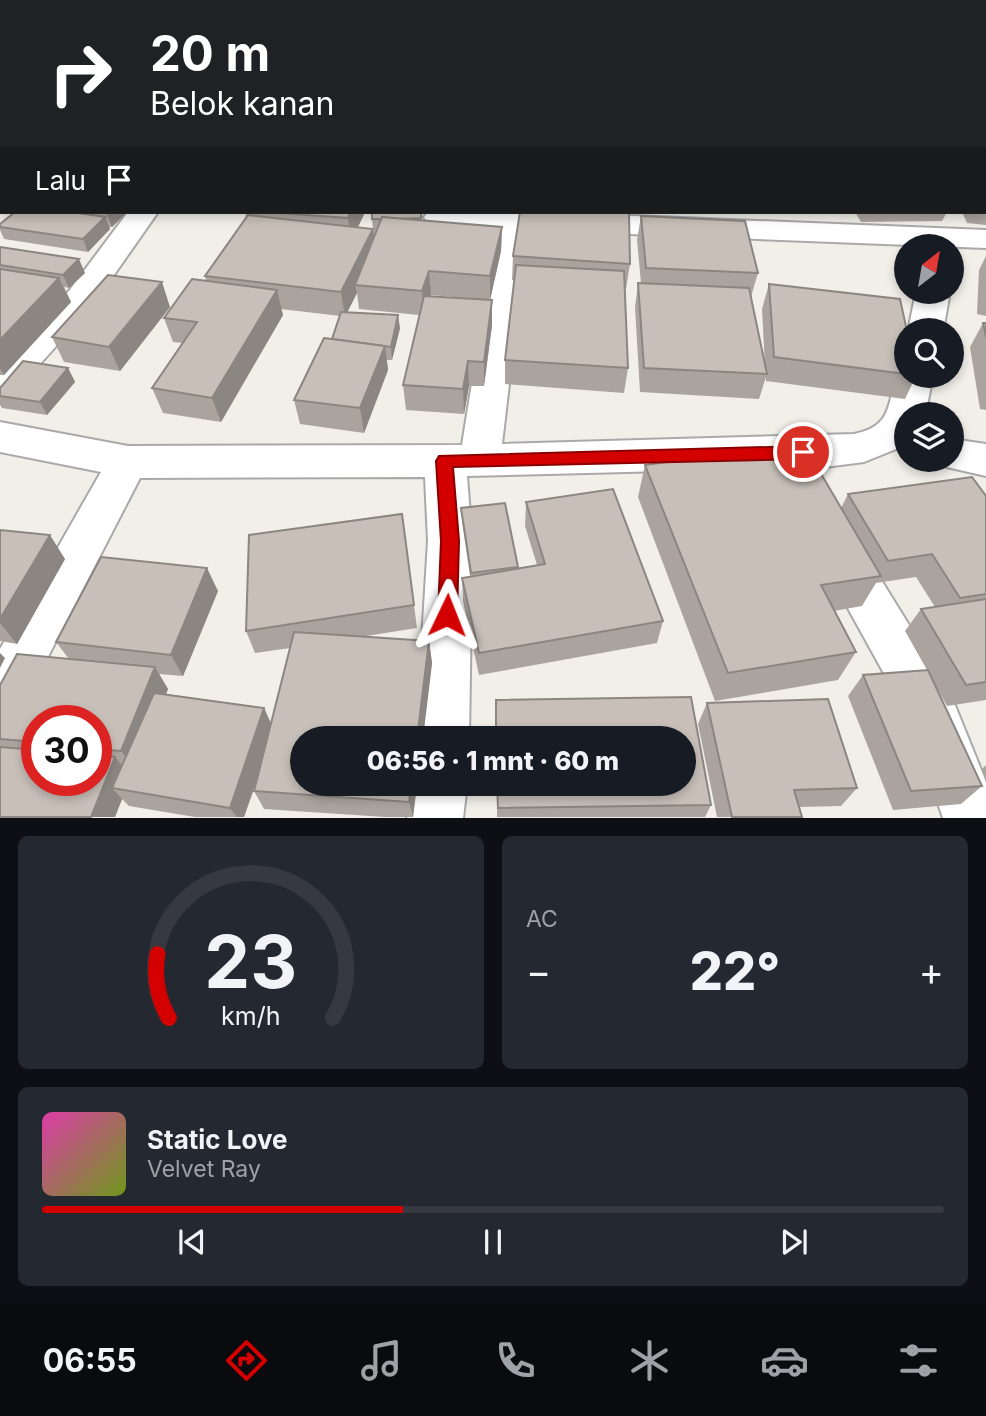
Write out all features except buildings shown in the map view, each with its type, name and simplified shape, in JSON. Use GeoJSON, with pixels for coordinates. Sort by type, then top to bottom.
{"type":"FeatureCollection","features":[{"type":"Feature","properties":{"kind":"street"},"geometry":{"type":"LineString","coordinates":[[0,385],[81,298],[141,214]]}},
{"type":"Feature","properties":{"kind":"street"},"geometry":{"type":"LineString","coordinates":[[439,217],[513,220],[689,220],[943,232],[986,239]]}},
{"type":"Feature","properties":{"kind":"street"},"geometry":{"type":"LineString","coordinates":[[443,726],[450,541],[462,461],[513,220]]}},
{"type":"Feature","properties":{"kind":"street"},"geometry":{"type":"LineString","coordinates":[[0,437],[128,462],[462,461],[859,449],[892,444],[908,407],[912,388]]}},
{"type":"Feature","properties":{"kind":"street"},"geometry":{"type":"LineString","coordinates":[[782,453],[930,706],[972,817]]}},
{"type":"Feature","properties":{"kind":"street"},"geometry":{"type":"LineString","coordinates":[[964,456],[986,460]]}},
{"type":"Feature","properties":{"kind":"street"},"geometry":{"type":"LineString","coordinates":[[0,698],[128,462]]}},
{"type":"Feature","properties":{"kind":"street"},"geometry":{"type":"LineString","coordinates":[[435,817],[438,796]]}},
{"type":"Feature","properties":{"kind":"route"},"geometry":{"type":"LineString","coordinates":[[447,615],[450,541],[444,461],[803,452]]}}]}
